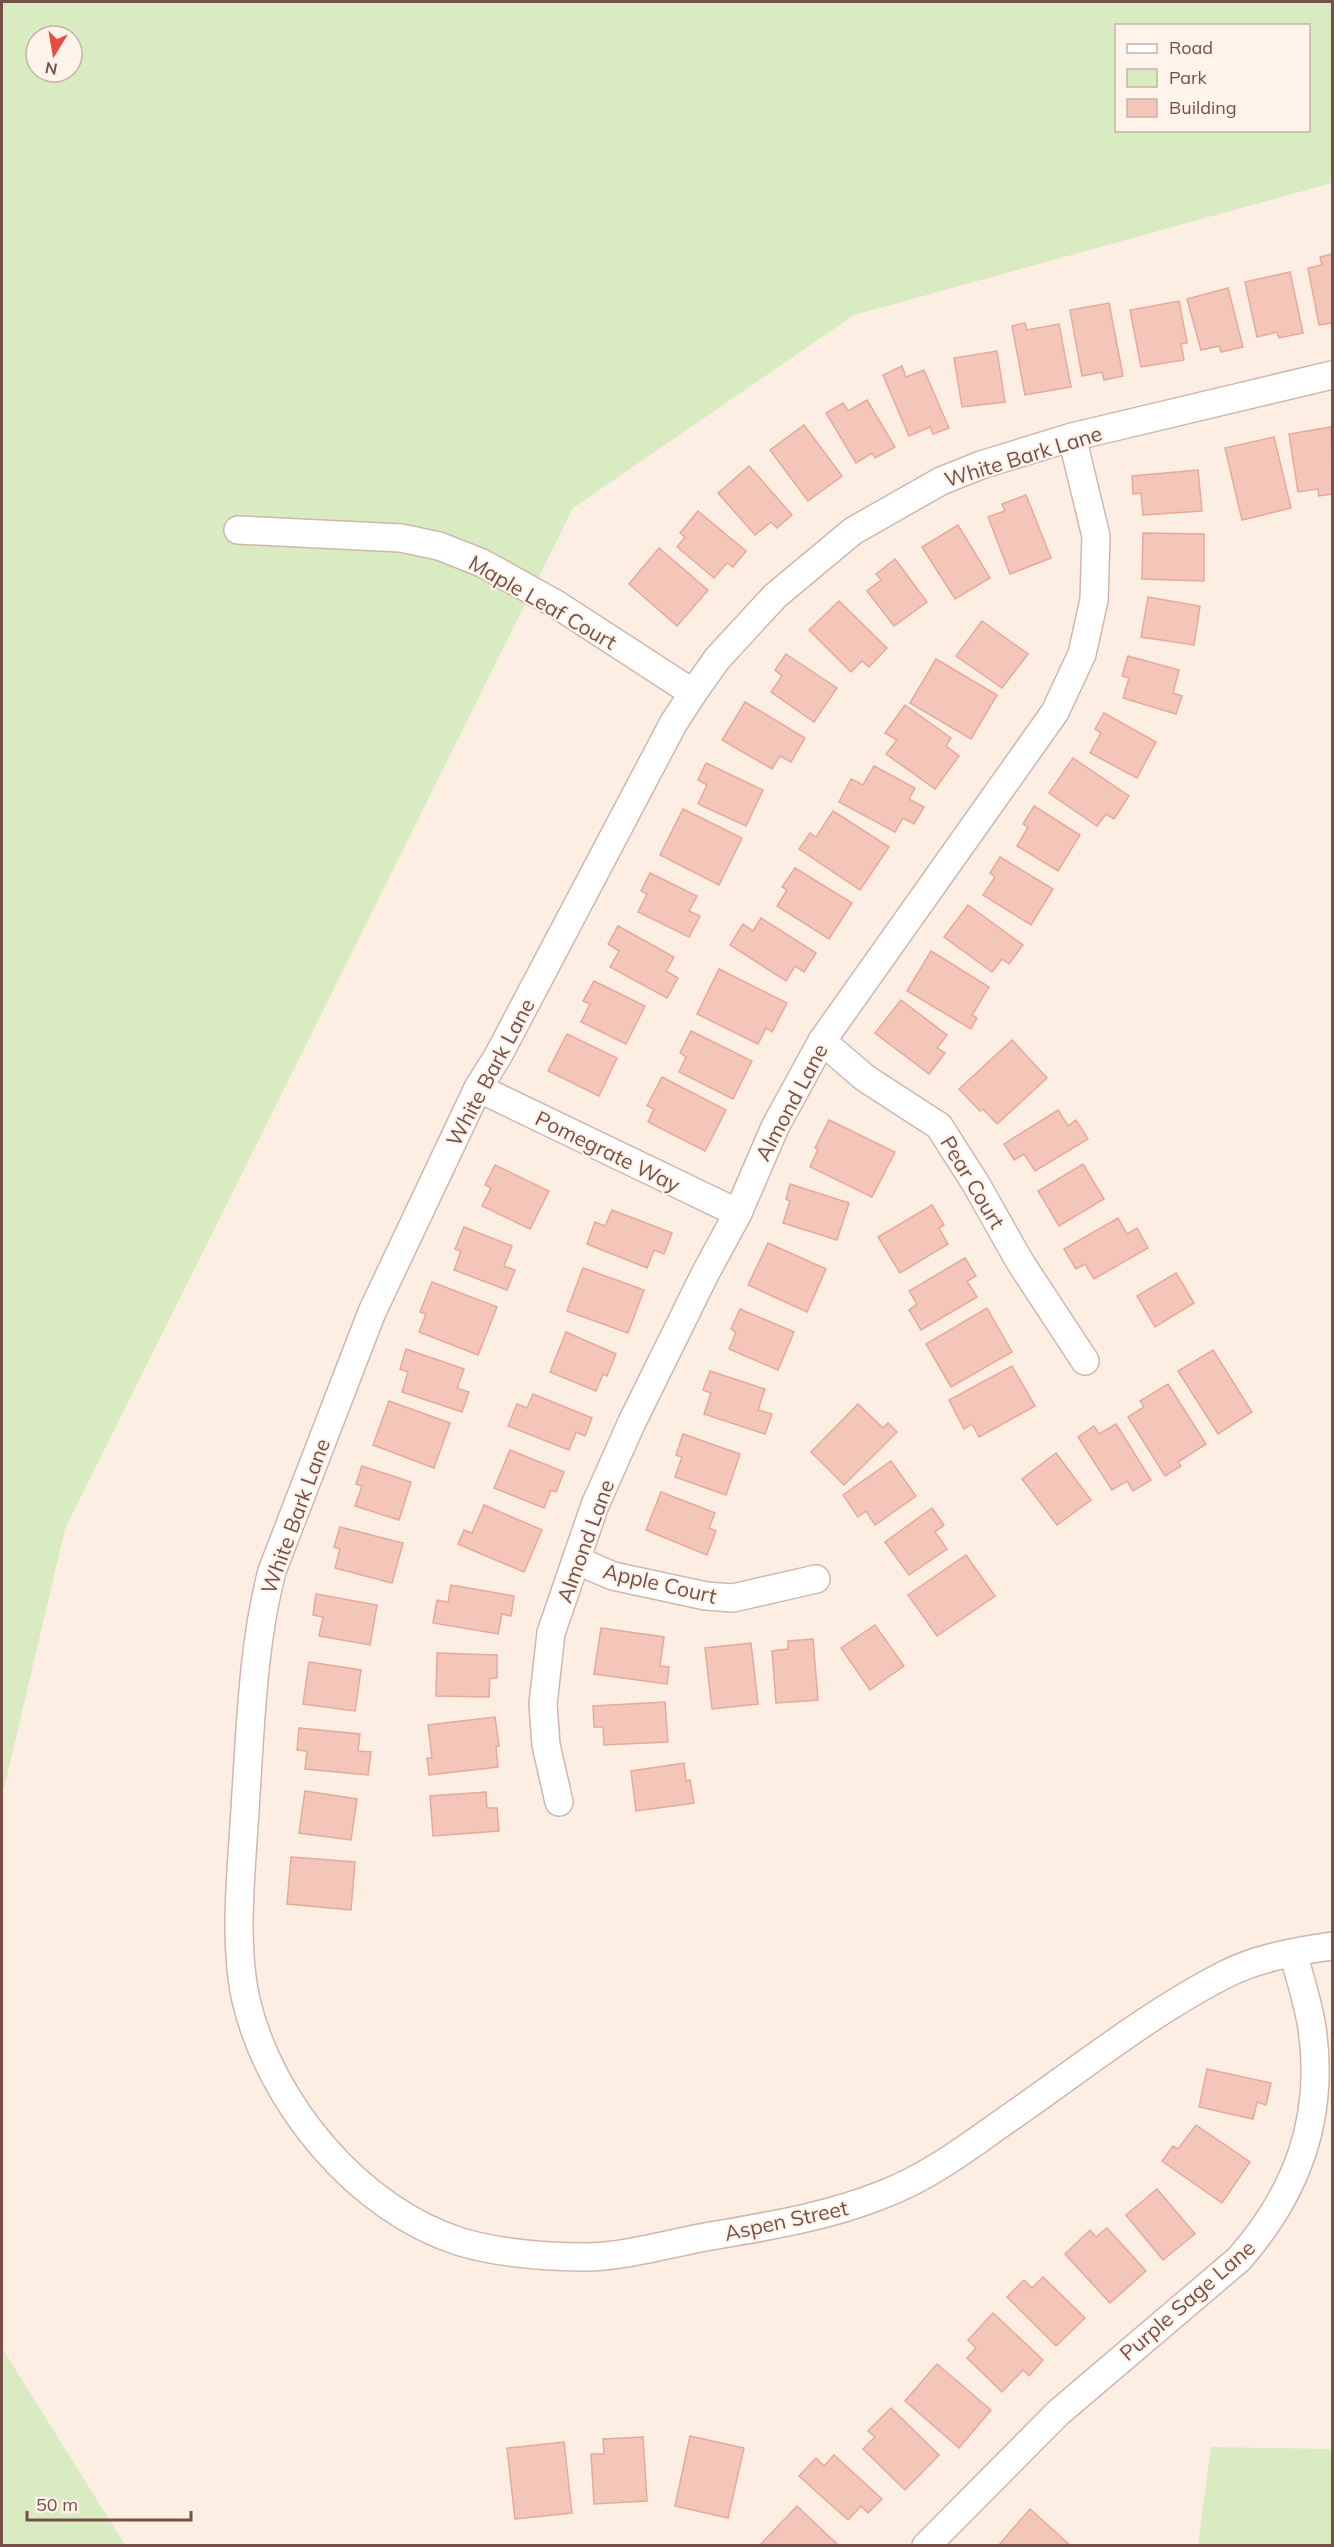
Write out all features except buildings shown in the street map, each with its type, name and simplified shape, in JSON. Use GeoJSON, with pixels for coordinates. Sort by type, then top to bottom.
{"type":"FeatureCollection","features":[{"type":"Feature","properties":{"kind":"street","name":"White Bark Lane"},"geometry":{"type":"LineString","coordinates":[[339,2163],[287,2098],[260,2044],[245,1997],[239,1926],[255,1660],[261,1610],[272,1571],[377,1301],[478,1088],[498,1056],[673,724],[717,659],[775,596],[853,531],[940,480],[1072,437],[1332,375]]}},
{"type":"Feature","properties":{"kind":"street","name":"Almond Lane"},"geometry":{"type":"LineString","coordinates":[[559,1802],[546,1745],[543,1704],[551,1633],[595,1505],[632,1422],[705,1274],[738,1214],[775,1127],[822,1041],[1055,712],[1082,654],[1095,600],[1096,536],[1072,437]]}},
{"type":"Feature","properties":{"kind":"street","name":"Maple Leaf Court"},"geometry":{"type":"LineString","coordinates":[[238,530],[401,538],[439,546],[482,563],[556,604],[693,693]]}},
{"type":"Feature","properties":{"kind":"street","name":"Pear Court"},"geometry":{"type":"LineString","coordinates":[[822,1041],[865,1078],[939,1126],[976,1184],[1020,1262],[1085,1361]]}},
{"type":"Feature","properties":{"kind":"street","name":"Pomegrate Way"},"geometry":{"type":"LineString","coordinates":[[478,1088],[738,1214]]}},
{"type":"Feature","properties":{"kind":"street","name":"Apple Court"},"geometry":{"type":"LineString","coordinates":[[576,1560],[613,1576],[706,1596],[733,1598],[816,1579]]}},
{"type":"Feature","properties":{"kind":"street","name":"Aspen Street"},"geometry":{"type":"LineString","coordinates":[[339,2163],[364,2187],[404,2215],[458,2241],[498,2251],[592,2257],[832,2214],[885,2194],[935,2170],[1154,2017],[1227,1973],[1258,1962],[1332,1946]]}},
{"type":"Feature","properties":{"kind":"street","name":"Purple Sage Lane"},"geometry":{"type":"LineString","coordinates":[[926,2546],[1058,2413],[1239,2259],[1262,2233],[1281,2204],[1309,2133],[1315,2097],[1312,2030],[1293,1953]]}},
{"type":"Feature","properties":{"kind":"green space"},"geometry":{"type":"Polygon","coordinates":[[[2,2],[1332,2],[1332,183],[854,315],[573,508],[65,1529],[2,1797],[2,2]]]}},
{"type":"Feature","properties":{"kind":"green space"},"geometry":{"type":"Polygon","coordinates":[[[2,2348],[125,2545],[2,2545],[2,2348]]]}},
{"type":"Feature","properties":{"kind":"green space"},"geometry":{"type":"Polygon","coordinates":[[[1211,2447],[1332,2449],[1332,2545],[1198,2545],[1211,2447]]]}}]}
